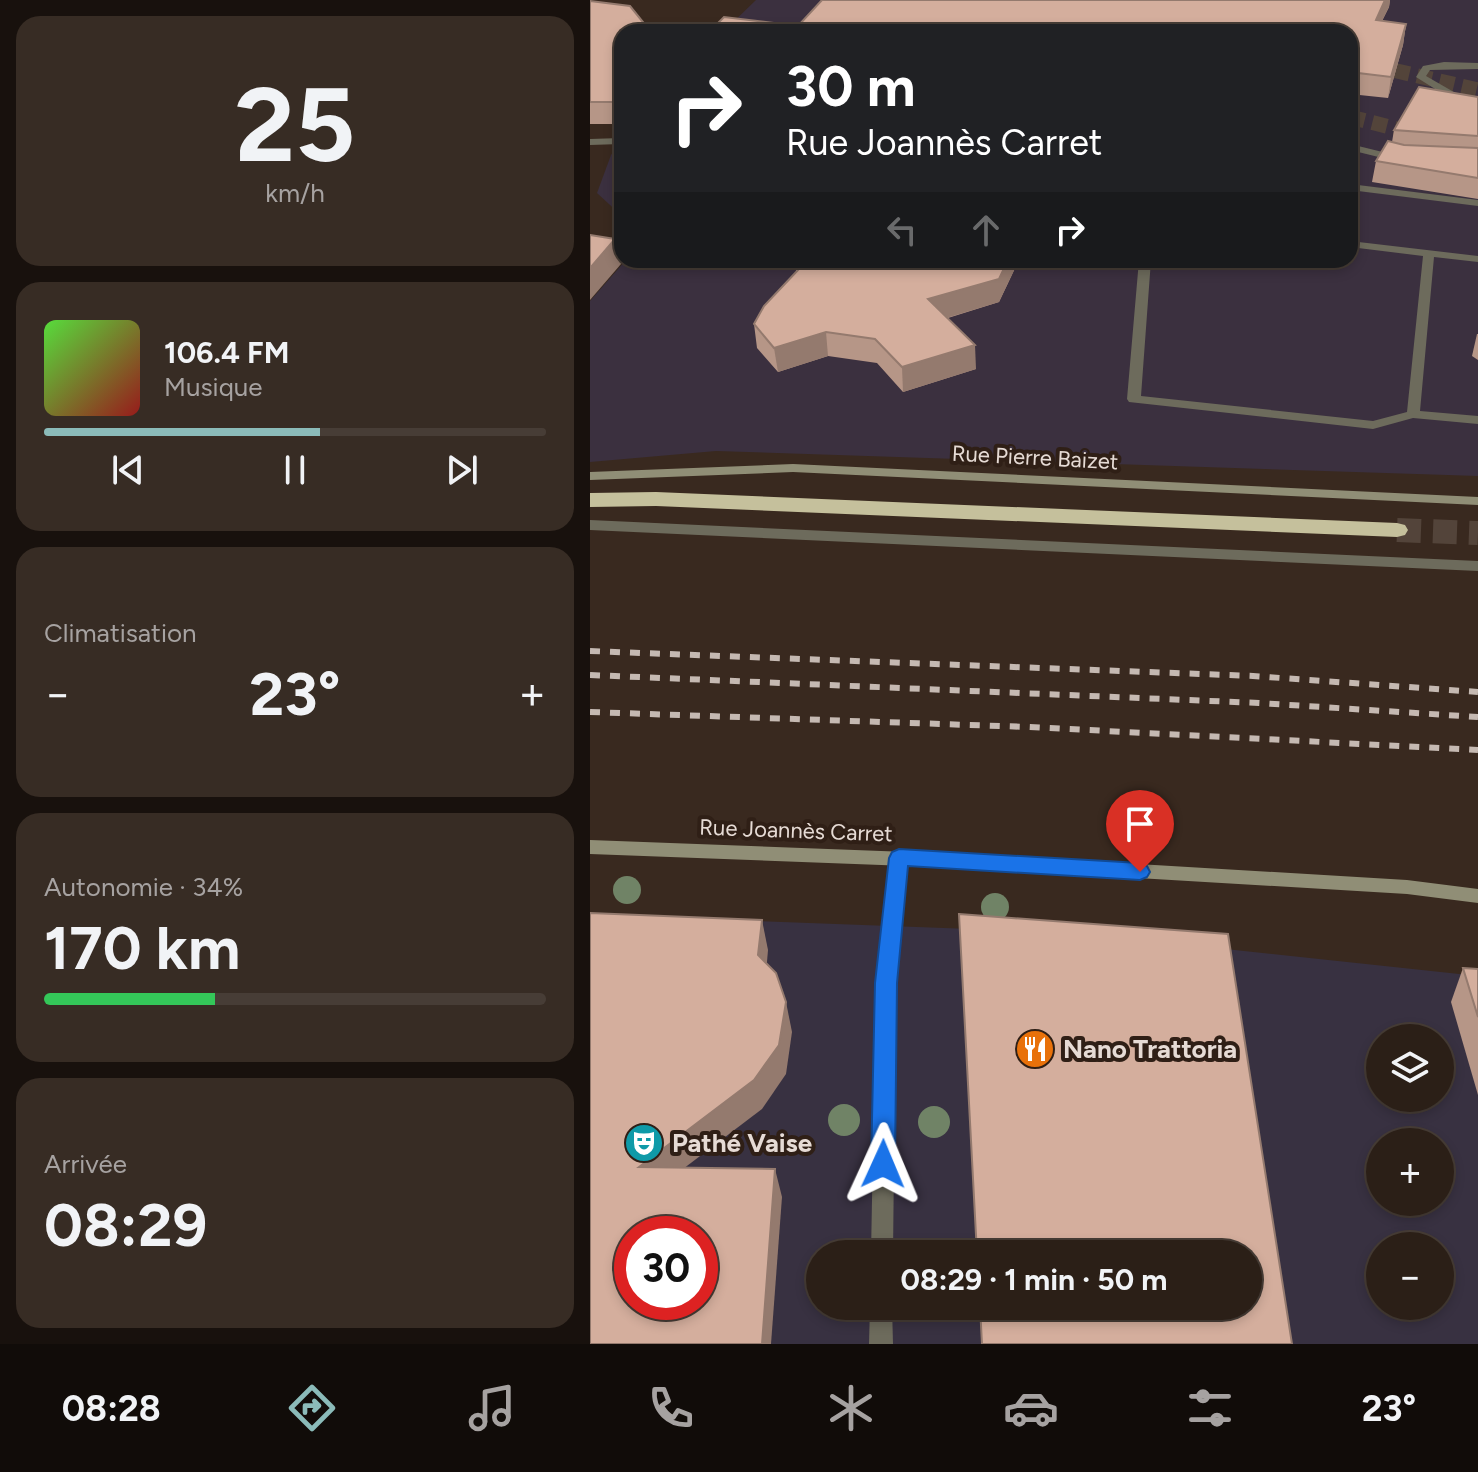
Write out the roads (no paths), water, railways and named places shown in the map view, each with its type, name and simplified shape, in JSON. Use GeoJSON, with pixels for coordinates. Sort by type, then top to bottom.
{"type":"FeatureCollection","features":[{"type":"Feature","properties":{"kind":"highway"},"geometry":{"type":"LineString","coordinates":[[590,500],[656,499],[1397,530]]}},
{"type":"Feature","properties":{"kind":"street"},"geometry":{"type":"LineString","coordinates":[[1478,66],[1426,68],[1421,77],[1455,97],[1478,104]]}},
{"type":"Feature","properties":{"kind":"street"},"geometry":{"type":"LineString","coordinates":[[590,142],[614,141]]}},
{"type":"Feature","properties":{"kind":"street"},"geometry":{"type":"LineString","coordinates":[[1358,149],[1415,160]]}},
{"type":"Feature","properties":{"kind":"street"},"geometry":{"type":"LineString","coordinates":[[1358,188],[1478,203]]}},
{"type":"Feature","properties":{"kind":"street"},"geometry":{"type":"LineString","coordinates":[[1358,245],[1478,259]]}},
{"type":"Feature","properties":{"kind":"street"},"geometry":{"type":"LineString","coordinates":[[1413,414],[1429,253]]}},
{"type":"Feature","properties":{"kind":"street"},"geometry":{"type":"LineString","coordinates":[[1144,268],[1134,399],[1373,425],[1413,414],[1478,420]]}},
{"type":"Feature","properties":{"kind":"street","name":"Rue Pierre Baizet"},"geometry":{"type":"LineString","coordinates":[[590,476],[793,468],[1478,501]]}},
{"type":"Feature","properties":{"kind":"street"},"geometry":{"type":"LineString","coordinates":[[590,525],[1478,566]]}},
{"type":"Feature","properties":{"kind":"street","name":"Rue Joannès Carret"},"geometry":{"type":"LineString","coordinates":[[590,847],[899,858],[1407,887],[1478,896]]}},
{"type":"Feature","properties":{"kind":"street"},"geometry":{"type":"LineString","coordinates":[[882,1240],[886,983],[899,858]]}},
{"type":"Feature","properties":{"kind":"street"},"geometry":{"type":"LineString","coordinates":[[881,1320],[881,1344]]}},
{"type":"Feature","properties":{"kind":"tunnel"},"geometry":{"type":"LineString","coordinates":[[1358,62],[1478,90]]}},
{"type":"Feature","properties":{"kind":"tunnel"},"geometry":{"type":"LineString","coordinates":[[1358,119],[1478,149]]}},
{"type":"Feature","properties":{"kind":"tunnel"},"geometry":{"type":"LineString","coordinates":[[1397,530],[1478,533]]}},
{"type":"Feature","properties":{"kind":"railway"},"geometry":{"type":"LineString","coordinates":[[590,651],[1253,676],[1478,692]]}},
{"type":"Feature","properties":{"kind":"railway"},"geometry":{"type":"LineString","coordinates":[[590,675],[1259,703],[1478,717]]}},
{"type":"Feature","properties":{"kind":"railway"},"geometry":{"type":"LineString","coordinates":[[590,712],[1029,727],[1478,750]]}},
{"type":"Feature","properties":{"kind":"place","name":"Nano Trattoria"},"geometry":{"type":"Point","coordinates":[1035,1049]}},
{"type":"Feature","properties":{"kind":"place","name":"Pathé Vaise"},"geometry":{"type":"Point","coordinates":[644,1143]}}]}
